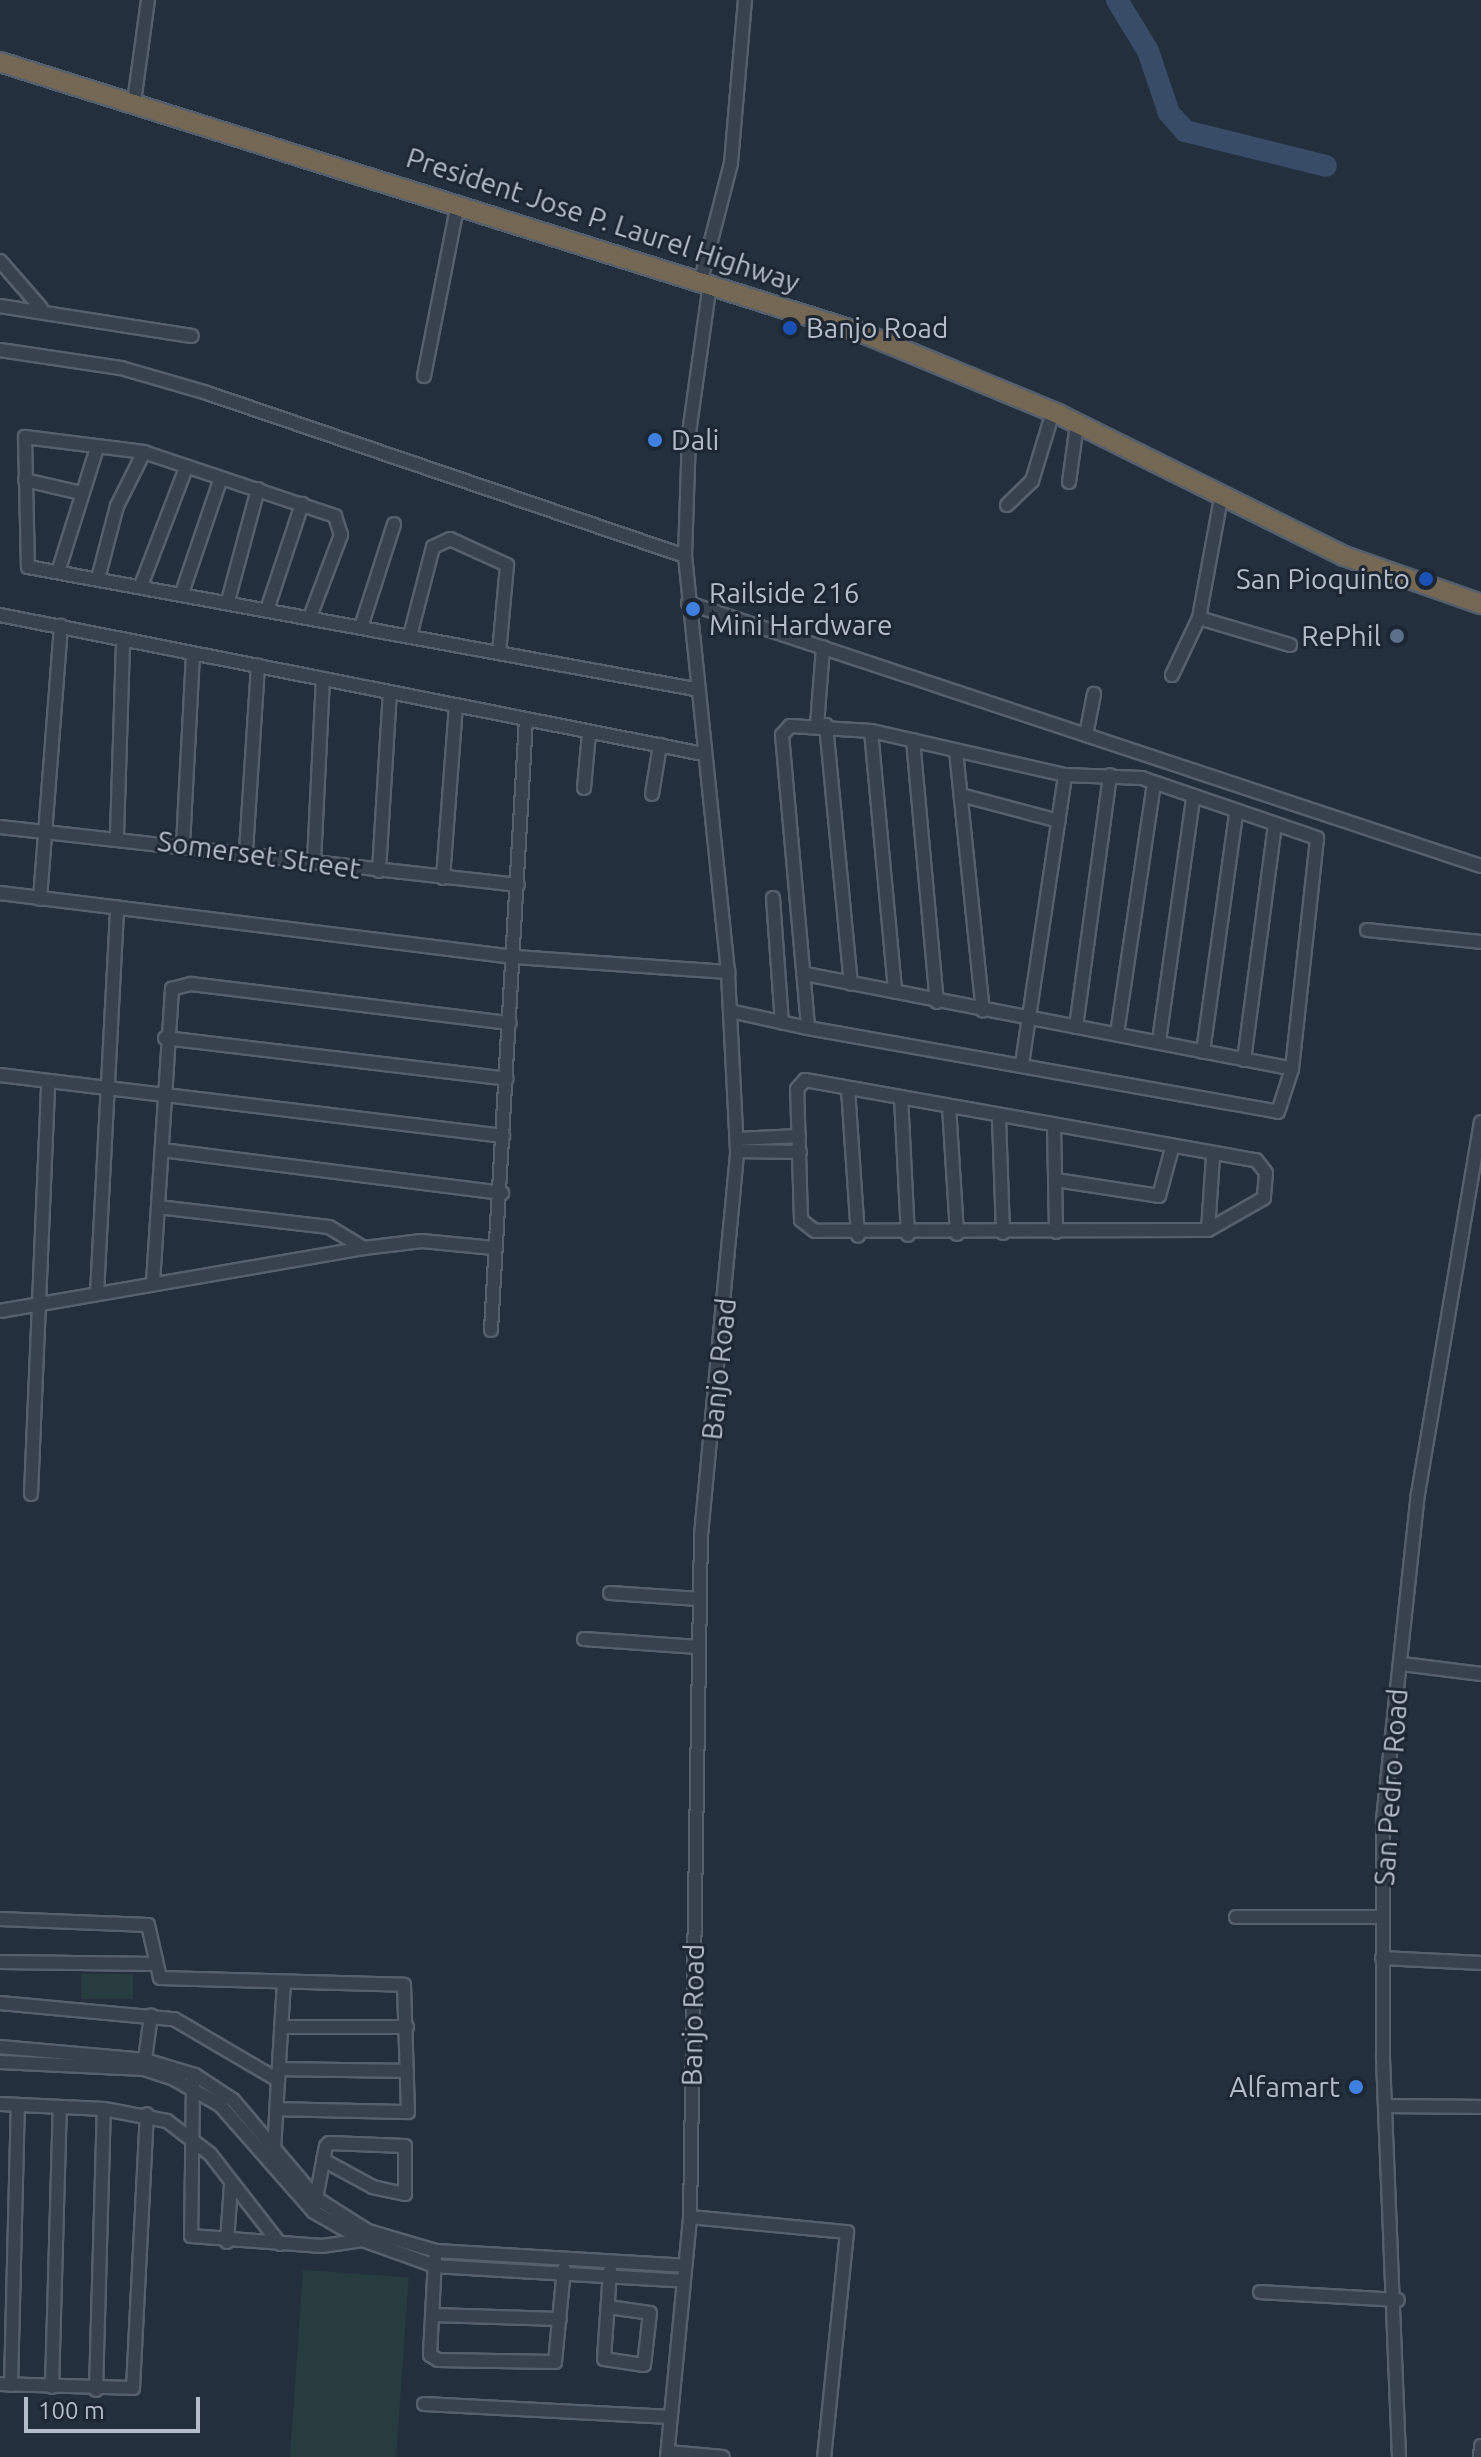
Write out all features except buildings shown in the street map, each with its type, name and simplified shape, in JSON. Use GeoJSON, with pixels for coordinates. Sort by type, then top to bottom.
{"type":"FeatureCollection","features":[{"type":"Feature","properties":{"kind":"highway","name":"President Jose P. Laurel Highway"},"geometry":{"type":"LineString","coordinates":[[0,62],[458,203],[865,334],[1053,412],[1221,498],[1357,561],[1481,604]]}},
{"type":"Feature","properties":{"kind":"street"},"geometry":{"type":"LineString","coordinates":[[134,102],[148,0]]}},
{"type":"Feature","properties":{"kind":"street","name":"Banjo Road"},"geometry":{"type":"LineString","coordinates":[[668,2455],[690,2217],[699,1599],[737,1145],[728,972],[695,689],[685,556],[689,433],[706,282],[731,163],[745,0]]}},
{"type":"Feature","properties":{"kind":"street"},"geometry":{"type":"LineString","coordinates":[[424,376],[458,203]]}},
{"type":"Feature","properties":{"kind":"street"},"geometry":{"type":"LineString","coordinates":[[0,261],[41,308]]}},
{"type":"Feature","properties":{"kind":"street"},"geometry":{"type":"LineString","coordinates":[[0,306],[41,308],[192,336]]}},
{"type":"Feature","properties":{"kind":"street"},"geometry":{"type":"LineString","coordinates":[[0,350],[121,368],[207,393],[685,556]]}},
{"type":"Feature","properties":{"kind":"street"},"geometry":{"type":"LineString","coordinates":[[1007,505],[1032,481],[1053,412]]}},
{"type":"Feature","properties":{"kind":"street"},"geometry":{"type":"LineString","coordinates":[[1069,482],[1077,424]]}},
{"type":"Feature","properties":{"kind":"street"},"geometry":{"type":"LineString","coordinates":[[310,617],[341,535],[335,516],[144,452],[96,451],[25,437],[28,567],[99,575],[267,610],[695,689]]}},
{"type":"Feature","properties":{"kind":"street"},"geometry":{"type":"LineString","coordinates":[[59,569],[96,451]]}},
{"type":"Feature","properties":{"kind":"street"},"geometry":{"type":"LineString","coordinates":[[99,575],[117,506],[144,452]]}},
{"type":"Feature","properties":{"kind":"street"},"geometry":{"type":"LineString","coordinates":[[142,583],[186,468]]}},
{"type":"Feature","properties":{"kind":"street"},"geometry":{"type":"LineString","coordinates":[[182,593],[221,478]]}},
{"type":"Feature","properties":{"kind":"street"},"geometry":{"type":"LineString","coordinates":[[25,480],[81,493]]}},
{"type":"Feature","properties":{"kind":"street"},"geometry":{"type":"LineString","coordinates":[[228,601],[258,489]]}},
{"type":"Feature","properties":{"kind":"street"},"geometry":{"type":"LineString","coordinates":[[1172,675],[1199,618],[1221,498]]}},
{"type":"Feature","properties":{"kind":"street"},"geometry":{"type":"LineString","coordinates":[[267,610],[302,504]]}},
{"type":"Feature","properties":{"kind":"street"},"geometry":{"type":"LineString","coordinates":[[361,627],[394,524]]}},
{"type":"Feature","properties":{"kind":"street"},"geometry":{"type":"LineString","coordinates":[[410,636],[433,547],[450,539],[507,565],[499,653]]}},
{"type":"Feature","properties":{"kind":"street"},"geometry":{"type":"LineString","coordinates":[[688,603],[1481,866]]}},
{"type":"Feature","properties":{"kind":"street"},"geometry":{"type":"LineString","coordinates":[[0,615],[703,754]]}},
{"type":"Feature","properties":{"kind":"street"},"geometry":{"type":"LineString","coordinates":[[1199,618],[1290,645]]}},
{"type":"Feature","properties":{"kind":"street"},"geometry":{"type":"LineString","coordinates":[[40,899],[61,626]]}},
{"type":"Feature","properties":{"kind":"street"},"geometry":{"type":"LineString","coordinates":[[117,835],[123,640]]}},
{"type":"Feature","properties":{"kind":"street"},"geometry":{"type":"LineString","coordinates":[[823,647],[822,725],[851,984]]}},
{"type":"Feature","properties":{"kind":"street"},"geometry":{"type":"LineString","coordinates":[[183,845],[193,655]]}},
{"type":"Feature","properties":{"kind":"street"},"geometry":{"type":"LineString","coordinates":[[246,851],[258,665]]}},
{"type":"Feature","properties":{"kind":"street"},"geometry":{"type":"LineString","coordinates":[[314,862],[323,679]]}},
{"type":"Feature","properties":{"kind":"street"},"geometry":{"type":"LineString","coordinates":[[379,871],[390,693]]}},
{"type":"Feature","properties":{"kind":"street"},"geometry":{"type":"LineString","coordinates":[[1086,735],[1094,694]]}},
{"type":"Feature","properties":{"kind":"street"},"geometry":{"type":"LineString","coordinates":[[443,878],[456,705]]}},
{"type":"Feature","properties":{"kind":"street"},"geometry":{"type":"LineString","coordinates":[[491,1330],[494,1248],[502,1193],[526,720]]}},
{"type":"Feature","properties":{"kind":"street"},"geometry":{"type":"LineString","coordinates":[[730,1011],[808,1028],[1022,1064],[1272,1113],[1284,1104],[1292,1069],[1318,843],[1310,833],[1236,814],[1154,784],[1110,775],[1065,775],[871,731],[822,725],[790,726],[782,735],[808,1028]]}},
{"type":"Feature","properties":{"kind":"street"},"geometry":{"type":"LineString","coordinates":[[871,731],[895,992]]}},
{"type":"Feature","properties":{"kind":"street"},"geometry":{"type":"LineString","coordinates":[[584,788],[589,733]]}},
{"type":"Feature","properties":{"kind":"street"},"geometry":{"type":"LineString","coordinates":[[913,740],[937,1002]]}},
{"type":"Feature","properties":{"kind":"street"},"geometry":{"type":"LineString","coordinates":[[652,794],[660,745]]}},
{"type":"Feature","properties":{"kind":"street"},"geometry":{"type":"LineString","coordinates":[[956,751],[983,1011]]}},
{"type":"Feature","properties":{"kind":"street"},"geometry":{"type":"LineString","coordinates":[[1022,1064],[1065,775]]}},
{"type":"Feature","properties":{"kind":"street"},"geometry":{"type":"LineString","coordinates":[[1076,1027],[1110,775]]}},
{"type":"Feature","properties":{"kind":"street"},"geometry":{"type":"LineString","coordinates":[[1117,1034],[1154,784]]}},
{"type":"Feature","properties":{"kind":"street"},"geometry":{"type":"LineString","coordinates":[[961,795],[1059,821]]}},
{"type":"Feature","properties":{"kind":"street"},"geometry":{"type":"LineString","coordinates":[[1159,1041],[1193,799]]}},
{"type":"Feature","properties":{"kind":"street"},"geometry":{"type":"LineString","coordinates":[[1203,1052],[1236,814]]}},
{"type":"Feature","properties":{"kind":"street"},"geometry":{"type":"LineString","coordinates":[[1244,1060],[1275,826]]}},
{"type":"Feature","properties":{"kind":"street","name":"Somerset Street"},"geometry":{"type":"LineString","coordinates":[[0,827],[117,835],[379,871],[518,885]]}},
{"type":"Feature","properties":{"kind":"street"},"geometry":{"type":"LineString","coordinates":[[0,900],[0,893],[514,957],[728,972]]}},
{"type":"Feature","properties":{"kind":"street"},"geometry":{"type":"LineString","coordinates":[[773,898],[782,1023]]}},
{"type":"Feature","properties":{"kind":"street"},"geometry":{"type":"LineString","coordinates":[[97,1293],[110,1090],[117,908]]}},
{"type":"Feature","properties":{"kind":"street"},"geometry":{"type":"LineString","coordinates":[[1367,930],[1481,942]]}},
{"type":"Feature","properties":{"kind":"street"},"geometry":{"type":"LineString","coordinates":[[805,974],[1028,1020],[1159,1041],[1292,1069]]}},
{"type":"Feature","properties":{"kind":"street"},"geometry":{"type":"LineString","coordinates":[[153,1283],[166,1097],[167,996],[191,984],[510,1023]]}},
{"type":"Feature","properties":{"kind":"street"},"geometry":{"type":"LineString","coordinates":[[165,1038],[507,1079]]}},
{"type":"Feature","properties":{"kind":"street"},"geometry":{"type":"LineString","coordinates":[[0,1075],[503,1136]]}},
{"type":"Feature","properties":{"kind":"street"},"geometry":{"type":"LineString","coordinates":[[31,1494],[48,1081]]}},
{"type":"Feature","properties":{"kind":"street"},"geometry":{"type":"LineString","coordinates":[[800,1084],[901,1097],[999,1118],[1054,1125],[1213,1156],[1256,1160],[1266,1173],[1260,1205],[1208,1230],[858,1236],[806,1228],[799,1136],[800,1084]]}},
{"type":"Feature","properties":{"kind":"street"},"geometry":{"type":"LineString","coordinates":[[848,1089],[858,1236]]}},
{"type":"Feature","properties":{"kind":"street"},"geometry":{"type":"LineString","coordinates":[[901,1097],[908,1235]]}},
{"type":"Feature","properties":{"kind":"street"},"geometry":{"type":"LineString","coordinates":[[949,1106],[957,1234]]}},
{"type":"Feature","properties":{"kind":"street"},"geometry":{"type":"LineString","coordinates":[[999,1118],[1003,1233]]}},
{"type":"Feature","properties":{"kind":"street","name":"San Pedro Road"},"geometry":{"type":"LineString","coordinates":[[1399,2457],[1398,2300],[1382,1958],[1383,1820],[1418,1494],[1481,1122]]}},
{"type":"Feature","properties":{"kind":"street"},"geometry":{"type":"LineString","coordinates":[[1054,1125],[1056,1232]]}},
{"type":"Feature","properties":{"kind":"street"},"geometry":{"type":"LineString","coordinates":[[737,1145],[799,1136]]}},
{"type":"Feature","properties":{"kind":"street"},"geometry":{"type":"LineString","coordinates":[[737,1145],[800,1152]]}},
{"type":"Feature","properties":{"kind":"street"},"geometry":{"type":"LineString","coordinates":[[1056,1180],[1159,1196],[1172,1148]]}},
{"type":"Feature","properties":{"kind":"street"},"geometry":{"type":"LineString","coordinates":[[162,1150],[502,1193]]}},
{"type":"Feature","properties":{"kind":"street"},"geometry":{"type":"LineString","coordinates":[[1208,1230],[1213,1156]]}},
{"type":"Feature","properties":{"kind":"street"},"geometry":{"type":"LineString","coordinates":[[158,1207],[329,1227],[364,1248]]}},
{"type":"Feature","properties":{"kind":"street"},"geometry":{"type":"LineString","coordinates":[[0,1311],[38,1309],[97,1293],[364,1248],[422,1241],[494,1248]]}},
{"type":"Feature","properties":{"kind":"street"},"geometry":{"type":"LineString","coordinates":[[610,1593],[699,1599]]}},
{"type":"Feature","properties":{"kind":"street"},"geometry":{"type":"LineString","coordinates":[[584,1639],[698,1647]]}},
{"type":"Feature","properties":{"kind":"street"},"geometry":{"type":"LineString","coordinates":[[1402,1664],[1481,1674]]}},
{"type":"Feature","properties":{"kind":"street"},"geometry":{"type":"LineString","coordinates":[[1236,1917],[1382,1917]]}},
{"type":"Feature","properties":{"kind":"street"},"geometry":{"type":"LineString","coordinates":[[0,1919],[141,1922],[154,1931],[155,1964],[160,1978],[400,1983],[407,2027],[408,2112],[277,2109]]}},
{"type":"Feature","properties":{"kind":"street"},"geometry":{"type":"LineString","coordinates":[[1382,1958],[1481,1963]]}},
{"type":"Feature","properties":{"kind":"street"},"geometry":{"type":"LineString","coordinates":[[0,1962],[155,1964]]}},
{"type":"Feature","properties":{"kind":"street"},"geometry":{"type":"LineString","coordinates":[[273,2166],[284,1982]]}},
{"type":"Feature","properties":{"kind":"street"},"geometry":{"type":"LineString","coordinates":[[0,2003],[151,2015],[203,2031],[278,2074],[407,2071]]}},
{"type":"Feature","properties":{"kind":"street"},"geometry":{"type":"LineString","coordinates":[[144,2065],[151,2015]]}},
{"type":"Feature","properties":{"kind":"street"},"geometry":{"type":"LineString","coordinates":[[281,2027],[407,2027]]}},
{"type":"Feature","properties":{"kind":"street"},"geometry":{"type":"LineString","coordinates":[[0,2047],[65,2060]]}},
{"type":"Feature","properties":{"kind":"street"},"geometry":{"type":"LineString","coordinates":[[0,2062],[65,2060],[144,2065],[193,2081],[233,2100],[315,2205]]}},
{"type":"Feature","properties":{"kind":"street"},"geometry":{"type":"LineString","coordinates":[[193,2081],[187,2231],[227,2242],[280,2244],[365,2236],[436,2251],[685,2266]]}},
{"type":"Feature","properties":{"kind":"street"},"geometry":{"type":"LineString","coordinates":[[193,2081],[220,2105],[273,2166],[315,2205],[365,2236],[435,2266],[684,2281]]}},
{"type":"Feature","properties":{"kind":"street"},"geometry":{"type":"LineString","coordinates":[[0,2104],[18,2108],[104,2109],[147,2114],[191,2136],[280,2244]]}},
{"type":"Feature","properties":{"kind":"street"},"geometry":{"type":"LineString","coordinates":[[1388,2106],[1481,2107]]}},
{"type":"Feature","properties":{"kind":"street"},"geometry":{"type":"LineString","coordinates":[[18,2108],[5,2384],[96,2390],[133,2388],[147,2114]]}},
{"type":"Feature","properties":{"kind":"street"},"geometry":{"type":"LineString","coordinates":[[52,2387],[60,2108]]}},
{"type":"Feature","properties":{"kind":"street"},"geometry":{"type":"LineString","coordinates":[[96,2390],[104,2109]]}},
{"type":"Feature","properties":{"kind":"street"},"geometry":{"type":"LineString","coordinates":[[315,2205],[323,2160],[329,2143],[401,2144],[405,2194],[373,2187],[323,2160]]}},
{"type":"Feature","properties":{"kind":"street"},"geometry":{"type":"LineString","coordinates":[[227,2242],[231,2185]]}},
{"type":"Feature","properties":{"kind":"street"},"geometry":{"type":"LineString","coordinates":[[690,2217],[847,2232],[824,2457]]}},
{"type":"Feature","properties":{"kind":"street"},"geometry":{"type":"LineString","coordinates":[[436,2251],[430,2355],[438,2360],[553,2364],[565,2259]]}},
{"type":"Feature","properties":{"kind":"street"},"geometry":{"type":"LineString","coordinates":[[502,2255],[502,2270]]}},
{"type":"Feature","properties":{"kind":"street"},"geometry":{"type":"LineString","coordinates":[[608,2307],[650,2313],[644,2365],[606,2362],[608,2307],[611,2262]]}},
{"type":"Feature","properties":{"kind":"street"},"geometry":{"type":"LineString","coordinates":[[629,2278],[630,2263]]}},
{"type":"Feature","properties":{"kind":"street"},"geometry":{"type":"LineString","coordinates":[[1260,2292],[1398,2300]]}},
{"type":"Feature","properties":{"kind":"street"},"geometry":{"type":"LineString","coordinates":[[432,2315],[560,2319]]}},
{"type":"Feature","properties":{"kind":"street"},"geometry":{"type":"LineString","coordinates":[[424,2404],[671,2417]]}},
{"type":"Feature","properties":{"kind":"street"},"geometry":{"type":"LineString","coordinates":[[1480,2457],[1481,2446]]}},
{"type":"Feature","properties":{"kind":"street"},"geometry":{"type":"LineString","coordinates":[[668,2455],[723,2457]]}},
{"type":"Feature","properties":{"kind":"green space"},"geometry":{"type":"Polygon","coordinates":[[[81,1974],[133,1974],[133,1999],[81,1999],[81,1974]]]}},
{"type":"Feature","properties":{"kind":"green space"},"geometry":{"type":"Polygon","coordinates":[[[303,2270],[409,2277],[396,2457],[290,2457],[303,2270]]]}},
{"type":"Feature","properties":{"kind":"waterway"},"geometry":{"type":"LineString","coordinates":[[1117,0],[1148,51],[1169,113],[1185,131],[1326,166]]}},
{"type":"Feature","properties":{"kind":"place","name":"Banjo Road"},"geometry":{"type":"Point","coordinates":[790,328]}},
{"type":"Feature","properties":{"kind":"place","name":"Dali"},"geometry":{"type":"Point","coordinates":[655,440]}},
{"type":"Feature","properties":{"kind":"place","name":"San Pioquinto"},"geometry":{"type":"Point","coordinates":[1426,579]}},
{"type":"Feature","properties":{"kind":"place","name":"Railside 216 Mini Hardware"},"geometry":{"type":"Point","coordinates":[693,609]}},
{"type":"Feature","properties":{"kind":"place","name":"RePhil"},"geometry":{"type":"Point","coordinates":[1397,636]}},
{"type":"Feature","properties":{"kind":"place","name":"Alfamart"},"geometry":{"type":"Point","coordinates":[1356,2087]}}]}
